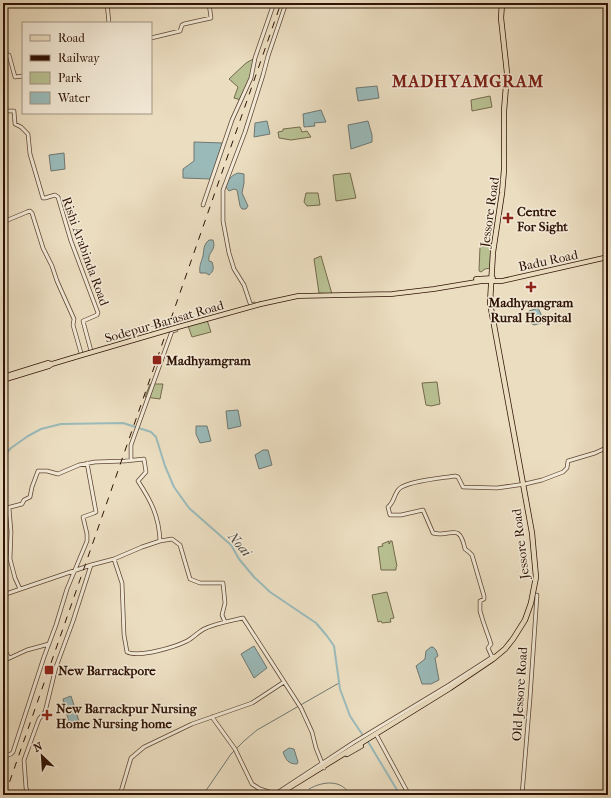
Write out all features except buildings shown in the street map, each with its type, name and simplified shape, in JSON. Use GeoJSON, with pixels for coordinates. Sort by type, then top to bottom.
{"type":"FeatureCollection","features":[{"type":"Feature","properties":{"kind":"highway","name":"Jessore Road"},"geometry":{"type":"LineString","coordinates":[[275,795],[375,734],[497,656],[510,644],[526,621],[536,585],[537,563],[535,536],[524,484],[494,314],[492,279],[506,168],[509,71],[504,30],[503,3]]}},
{"type":"Feature","properties":{"kind":"highway"},"geometry":{"type":"LineString","coordinates":[[375,734],[451,690],[498,658],[511,647],[526,621],[537,595],[537,563]]}},
{"type":"Feature","properties":{"kind":"highway"},"geometry":{"type":"LineString","coordinates":[[281,795],[323,766]]}},
{"type":"Feature","properties":{"kind":"main road","name":"Badu Road"},"geometry":{"type":"LineString","coordinates":[[265,304],[302,296],[392,294],[434,289],[492,279],[510,279],[608,257]]}},
{"type":"Feature","properties":{"kind":"main road","name":"Sodepur-Barasat Road"},"geometry":{"type":"LineString","coordinates":[[3,379],[48,363],[52,364],[178,327],[265,304]]}},
{"type":"Feature","properties":{"kind":"street"},"geometry":{"type":"LineString","coordinates":[[107,3],[109,22]]}},
{"type":"Feature","properties":{"kind":"street"},"geometry":{"type":"LineString","coordinates":[[152,38],[180,31],[182,25],[184,24],[211,18],[209,3]]}},
{"type":"Feature","properties":{"kind":"street"},"geometry":{"type":"LineString","coordinates":[[203,205],[232,120],[251,78],[255,58],[274,3]]}},
{"type":"Feature","properties":{"kind":"street"},"geometry":{"type":"LineString","coordinates":[[265,304],[250,304],[244,285],[234,269],[225,236],[223,221],[223,190],[245,132],[286,3]]}},
{"type":"Feature","properties":{"kind":"street"},"geometry":{"type":"LineString","coordinates":[[3,56],[9,55],[15,77],[22,76]]}},
{"type":"Feature","properties":{"kind":"street","name":"Rishi Arabinda Road"},"geometry":{"type":"LineString","coordinates":[[3,111],[14,110],[15,124],[21,127],[28,134],[30,154],[43,198],[55,195],[58,197],[74,248],[98,313],[97,315],[83,321],[91,351]]}},
{"type":"Feature","properties":{"kind":"street"},"geometry":{"type":"LineString","coordinates":[[3,222],[30,211],[32,213],[43,248],[74,319],[74,330],[80,353]]}},
{"type":"Feature","properties":{"kind":"street"},"geometry":{"type":"LineString","coordinates":[[131,460],[131,445],[172,331],[265,304]]}},
{"type":"Feature","properties":{"kind":"street"},"geometry":{"type":"LineString","coordinates":[[492,657],[488,648],[492,644],[480,611],[480,601],[484,599],[484,596],[472,555],[465,549],[460,534],[448,532],[438,535],[433,534],[423,510],[390,515],[388,507],[391,505],[399,488],[411,484],[455,476],[458,477],[463,487],[497,488],[524,484],[542,480],[563,472],[567,468],[568,461],[595,453],[608,447]]}},
{"type":"Feature","properties":{"kind":"street"},"geometry":{"type":"LineString","coordinates":[[3,509],[22,504],[24,500],[30,497],[38,471],[47,471],[58,474],[87,463],[143,458],[146,472],[138,480],[152,504],[157,517],[160,541]]}},
{"type":"Feature","properties":{"kind":"street"},"geometry":{"type":"LineString","coordinates":[[3,757],[13,752],[33,688],[86,541],[87,534],[83,517],[96,512],[87,463]]}},
{"type":"Feature","properties":{"kind":"street"},"geometry":{"type":"LineString","coordinates":[[9,508],[11,532],[10,559],[15,578],[20,589]]}},
{"type":"Feature","properties":{"kind":"street"},"geometry":{"type":"LineString","coordinates":[[3,595],[91,565],[114,559],[160,541],[172,539],[180,545],[190,579],[200,583],[223,582],[225,603],[222,615],[225,622]]}},
{"type":"Feature","properties":{"kind":"street"},"geometry":{"type":"LineString","coordinates":[[114,559],[122,582],[124,636],[129,654],[152,652],[176,646],[186,642],[203,629],[225,622],[244,619],[301,708],[312,732],[323,766]]}},
{"type":"Feature","properties":{"kind":"street"},"geometry":{"type":"LineString","coordinates":[[29,795],[26,788],[24,760],[39,719],[44,712],[56,667],[91,565]]}},
{"type":"Feature","properties":{"kind":"street","name":"Old Jessore Road"},"geometry":{"type":"LineString","coordinates":[[522,795],[537,595]]}},
{"type":"Feature","properties":{"kind":"street"},"geometry":{"type":"LineString","coordinates":[[3,661],[29,649],[50,642]]}},
{"type":"Feature","properties":{"kind":"street"},"geometry":{"type":"LineString","coordinates":[[3,647],[9,658]]}},
{"type":"Feature","properties":{"kind":"street"},"geometry":{"type":"LineString","coordinates":[[437,694],[492,657],[497,656]]}},
{"type":"Feature","properties":{"kind":"street"},"geometry":{"type":"LineString","coordinates":[[120,795],[131,758],[154,741],[192,724],[252,702],[284,682]]}},
{"type":"Feature","properties":{"kind":"street"},"geometry":{"type":"LineString","coordinates":[[212,717],[236,750],[252,784],[275,795]]}},
{"type":"Feature","properties":{"kind":"street"},"geometry":{"type":"LineString","coordinates":[[375,734],[408,795]]}},
{"type":"Feature","properties":{"kind":"green space"},"geometry":{"type":"Polygon","coordinates":[[[255,58],[251,74],[241,100],[234,98],[238,87],[229,79],[246,63],[255,58]]]}},
{"type":"Feature","properties":{"kind":"green space"},"geometry":{"type":"Polygon","coordinates":[[[490,96],[492,107],[472,111],[471,100],[490,96]]]}},
{"type":"Feature","properties":{"kind":"green space"},"geometry":{"type":"Polygon","coordinates":[[[300,127],[302,132],[307,131],[311,137],[291,140],[279,138],[278,132],[283,131],[283,129],[300,127]]]}},
{"type":"Feature","properties":{"kind":"green space"},"geometry":{"type":"Polygon","coordinates":[[[350,173],[356,198],[336,201],[333,175],[350,173]]]}},
{"type":"Feature","properties":{"kind":"green space"},"geometry":{"type":"Polygon","coordinates":[[[306,193],[318,193],[320,205],[307,206],[304,202],[306,193]]]}},
{"type":"Feature","properties":{"kind":"green space"},"geometry":{"type":"Polygon","coordinates":[[[486,244],[493,244],[491,268],[485,269],[481,272],[479,271],[480,247],[486,244]]]}},
{"type":"Feature","properties":{"kind":"green space"},"geometry":{"type":"Polygon","coordinates":[[[321,256],[332,294],[319,293],[314,259],[321,256]]]}},
{"type":"Feature","properties":{"kind":"green space"},"geometry":{"type":"Polygon","coordinates":[[[206,317],[211,332],[192,337],[187,323],[206,317]]]}},
{"type":"Feature","properties":{"kind":"green space"},"geometry":{"type":"Polygon","coordinates":[[[437,382],[440,404],[431,406],[426,405],[422,383],[437,382]]]}},
{"type":"Feature","properties":{"kind":"green space"},"geometry":{"type":"Polygon","coordinates":[[[150,384],[163,384],[160,399],[145,397],[150,384]]]}},
{"type":"Feature","properties":{"kind":"green space"},"geometry":{"type":"Polygon","coordinates":[[[389,541],[389,544],[390,541],[392,541],[397,566],[396,570],[381,570],[378,547],[383,546],[382,544],[389,541]]]}},
{"type":"Feature","properties":{"kind":"green space"},"geometry":{"type":"Polygon","coordinates":[[[387,592],[394,618],[390,619],[391,622],[382,623],[381,621],[378,622],[372,595],[387,592]]]}},
{"type":"Feature","properties":{"kind":"water"},"geometry":{"type":"Polygon","coordinates":[[[377,86],[379,98],[358,101],[356,88],[377,86]]]}},
{"type":"Feature","properties":{"kind":"water"},"geometry":{"type":"Polygon","coordinates":[[[321,110],[326,122],[314,123],[315,126],[304,127],[303,114],[321,110]]]}},
{"type":"Feature","properties":{"kind":"water"},"geometry":{"type":"Polygon","coordinates":[[[267,121],[270,134],[254,137],[255,123],[267,121]]]}},
{"type":"Feature","properties":{"kind":"water"},"geometry":{"type":"Polygon","coordinates":[[[368,121],[372,135],[372,142],[351,149],[348,125],[368,121]]]}},
{"type":"Feature","properties":{"kind":"water"},"geometry":{"type":"Polygon","coordinates":[[[194,142],[223,143],[211,179],[183,178],[183,169],[194,161],[194,142]]]}},
{"type":"Feature","properties":{"kind":"water"},"geometry":{"type":"Polygon","coordinates":[[[64,153],[65,169],[51,171],[49,155],[64,153]]]}},
{"type":"Feature","properties":{"kind":"water"},"geometry":{"type":"Polygon","coordinates":[[[238,173],[244,174],[242,193],[248,206],[246,209],[242,209],[240,206],[237,190],[234,189],[229,191],[226,187],[230,178],[238,173]]]}},
{"type":"Feature","properties":{"kind":"water"},"geometry":{"type":"Polygon","coordinates":[[[209,240],[213,240],[214,247],[209,255],[209,261],[212,262],[213,269],[209,275],[206,273],[200,273],[200,266],[204,248],[209,240]]]}},
{"type":"Feature","properties":{"kind":"water"},"geometry":{"type":"Polygon","coordinates":[[[538,308],[541,314],[541,323],[534,325],[527,321],[530,319],[528,313],[529,311],[538,308]]]}},
{"type":"Feature","properties":{"kind":"water"},"geometry":{"type":"Polygon","coordinates":[[[238,410],[241,426],[228,429],[226,411],[238,410]]]}},
{"type":"Feature","properties":{"kind":"water"},"geometry":{"type":"Polygon","coordinates":[[[196,426],[207,426],[211,441],[200,443],[196,434],[196,426]]]}},
{"type":"Feature","properties":{"kind":"water"},"geometry":{"type":"Polygon","coordinates":[[[263,450],[268,450],[272,465],[259,469],[255,455],[263,450]]]}},
{"type":"Feature","properties":{"kind":"water"},"geometry":{"type":"Polygon","coordinates":[[[254,646],[267,668],[254,678],[241,654],[254,646]]]}},
{"type":"Feature","properties":{"kind":"water"},"geometry":{"type":"Polygon","coordinates":[[[431,647],[436,650],[438,656],[435,658],[439,680],[431,684],[422,684],[416,666],[425,659],[426,651],[431,647]]]}},
{"type":"Feature","properties":{"kind":"water"},"geometry":{"type":"Polygon","coordinates":[[[71,696],[79,721],[69,723],[63,699],[71,696]]]}},
{"type":"Feature","properties":{"kind":"water"},"geometry":{"type":"Polygon","coordinates":[[[289,748],[294,749],[298,762],[297,764],[289,762],[285,757],[283,752],[289,748]]]}},
{"type":"Feature","properties":{"kind":"waterway","name":"Noai"},"geometry":{"type":"LineString","coordinates":[[3,457],[11,448],[28,436],[41,429],[61,424],[123,423],[151,432],[156,437],[165,466],[174,487],[189,508],[231,545],[239,559],[254,577],[270,592],[316,623],[334,646],[340,689],[350,716],[364,737]]}},
{"type":"Feature","properties":{"kind":"waterway"},"geometry":{"type":"LineString","coordinates":[[203,795],[231,754],[257,730],[339,683]]}},
{"type":"Feature","properties":{"kind":"waterway","name":"Noai"},"geometry":{"type":"LineString","coordinates":[[367,740],[400,795]]}},
{"type":"Feature","properties":{"kind":"waterway"},"geometry":{"type":"LineString","coordinates":[[309,789],[320,784],[332,783],[342,786],[350,795]]}},
{"type":"Feature","properties":{"kind":"railway"},"geometry":{"type":"LineString","coordinates":[[5,795],[281,3]]}},
{"type":"Feature","properties":{"kind":"place","name":"Centre For Sight"},"geometry":{"type":"Point","coordinates":[508,218]}},
{"type":"Feature","properties":{"kind":"place","name":"Madhyamgram Rural Hospital"},"geometry":{"type":"Point","coordinates":[531,287]}},
{"type":"Feature","properties":{"kind":"place","name":"Madhyamgram"},"geometry":{"type":"Point","coordinates":[157,360]}},
{"type":"Feature","properties":{"kind":"place","name":"New Barrackpore"},"geometry":{"type":"Point","coordinates":[49,670]}},
{"type":"Feature","properties":{"kind":"place","name":"New Barrackpur Nursing Home Nursing home"},"geometry":{"type":"Point","coordinates":[47,715]}},
{"type":"Feature","properties":{"kind":"district","name":"MADHYAMGRAM"},"geometry":{"type":"Point","coordinates":[468,81]}}]}
